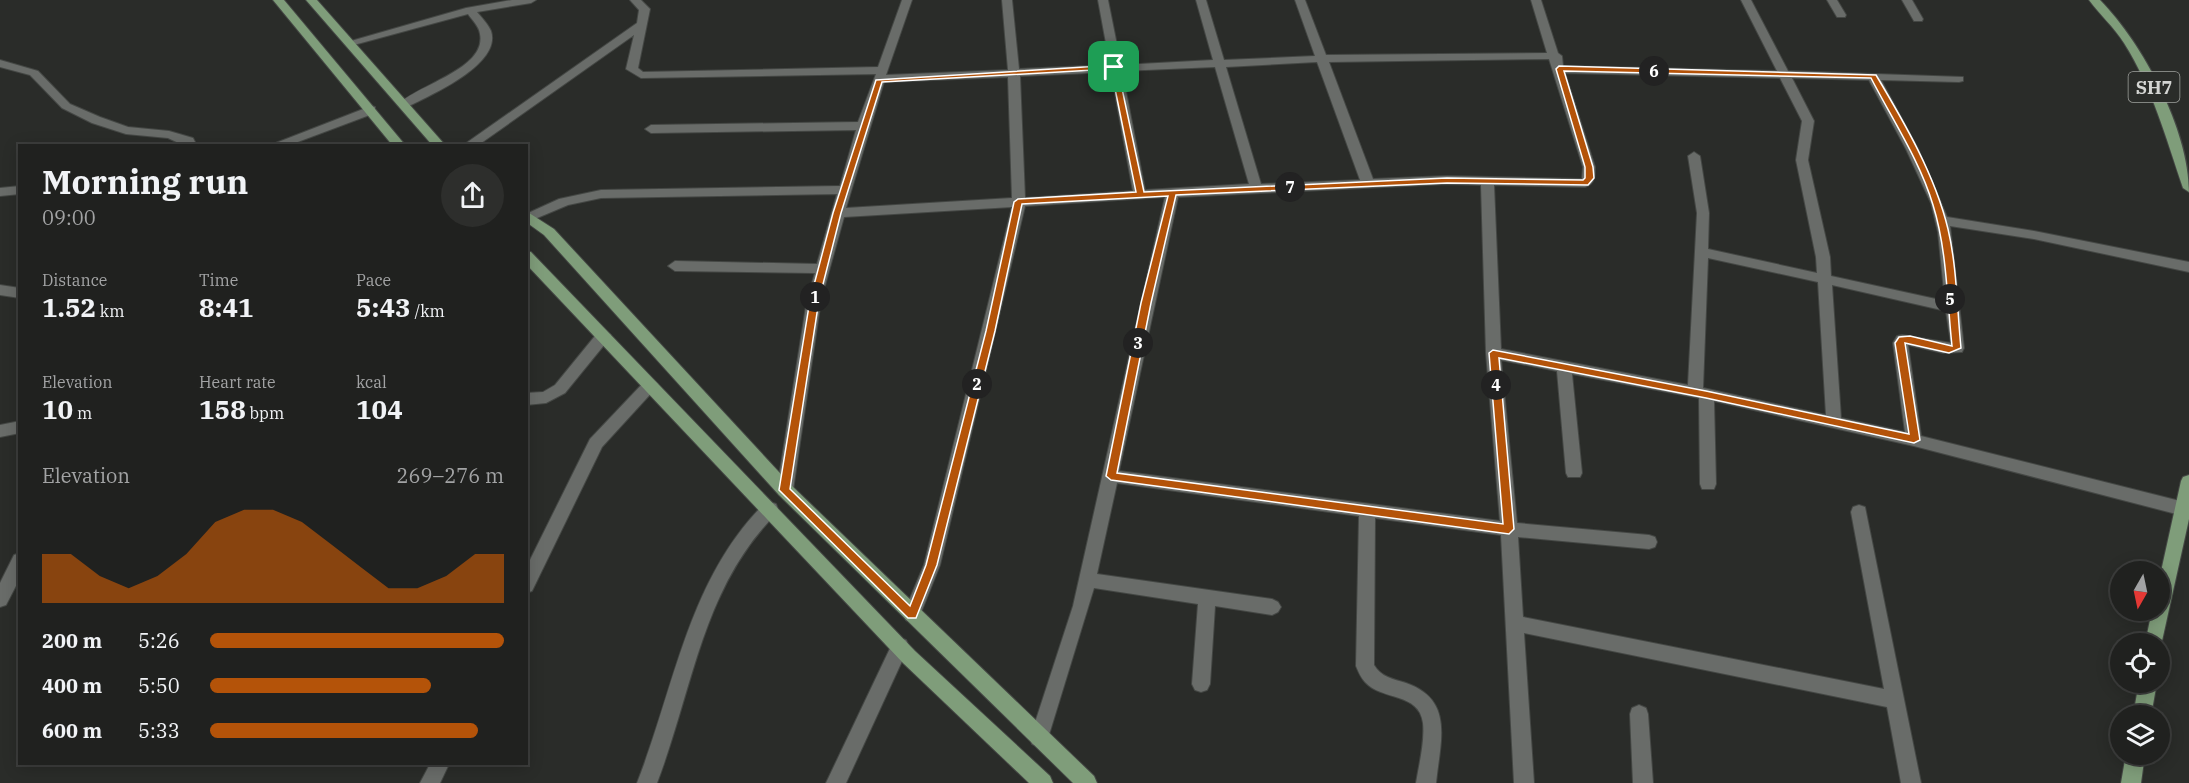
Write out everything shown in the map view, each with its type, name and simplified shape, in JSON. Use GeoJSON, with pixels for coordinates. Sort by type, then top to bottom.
{"type":"FeatureCollection","features":[{"type":"Feature","properties":{"kind":"main road"},"geometry":{"type":"LineString","coordinates":[[278,0],[398,144]]}},
{"type":"Feature","properties":{"kind":"main road"},"geometry":{"type":"LineString","coordinates":[[311,0],[438,144]]}},
{"type":"Feature","properties":{"kind":"main road","name":"SH7"},"geometry":{"type":"LineString","coordinates":[[2094,0],[2121,32],[2155,89],[2189,188]]}},
{"type":"Feature","properties":{"kind":"main road"},"geometry":{"type":"LineString","coordinates":[[528,216],[549,232],[784,490],[1087,783]]}},
{"type":"Feature","properties":{"kind":"main road"},"geometry":{"type":"LineString","coordinates":[[528,257],[900,646],[1043,783]]}},
{"type":"Feature","properties":{"kind":"main road"},"geometry":{"type":"LineString","coordinates":[[2156,633],[2189,481]]}},
{"type":"Feature","properties":{"kind":"main road"},"geometry":{"type":"LineString","coordinates":[[2131,783],[2134,765]]}},
{"type":"Feature","properties":{"kind":"street"},"geometry":{"type":"LineString","coordinates":[[350,43],[470,10],[531,0]]}},
{"type":"Feature","properties":{"kind":"street"},"geometry":{"type":"LineString","coordinates":[[634,0],[645,9],[632,69],[640,75],[881,75],[1014,72],[1323,58],[1558,62],[1959,79]]}},
{"type":"Feature","properties":{"kind":"street"},"geometry":{"type":"LineString","coordinates":[[784,490],[803,360],[822,269],[863,126],[907,0]]}},
{"type":"Feature","properties":{"kind":"street"},"geometry":{"type":"LineString","coordinates":[[912,615],[932,565],[990,331],[1018,202],[1014,72],[1007,0]]}},
{"type":"Feature","properties":{"kind":"street"},"geometry":{"type":"LineString","coordinates":[[1103,0],[1140,195]]}},
{"type":"Feature","properties":{"kind":"street"},"geometry":{"type":"LineString","coordinates":[[1201,0],[1256,188]]}},
{"type":"Feature","properties":{"kind":"street"},"geometry":{"type":"LineString","coordinates":[[1300,0],[1368,184]]}},
{"type":"Feature","properties":{"kind":"street"},"geometry":{"type":"LineString","coordinates":[[837,213],[1256,188],[1487,180],[1585,183],[1590,178],[1589,167],[1558,62],[1536,0]]}},
{"type":"Feature","properties":{"kind":"street"},"geometry":{"type":"LineString","coordinates":[[1746,0],[1808,121],[1802,160],[1823,257],[1834,422]]}},
{"type":"Feature","properties":{"kind":"street"},"geometry":{"type":"LineString","coordinates":[[1832,0],[1841,15]]}},
{"type":"Feature","properties":{"kind":"street"},"geometry":{"type":"LineString","coordinates":[[1907,0],[1918,19]]}},
{"type":"Feature","properties":{"kind":"street"},"geometry":{"type":"LineString","coordinates":[[405,104],[477,60],[485,46],[486,33],[470,10]]}},
{"type":"Feature","properties":{"kind":"street"},"geometry":{"type":"LineString","coordinates":[[471,144],[642,24]]}},
{"type":"Feature","properties":{"kind":"street"},"geometry":{"type":"LineString","coordinates":[[1,64],[34,73],[66,106],[96,120],[126,130],[169,135],[189,141],[190,144]]}},
{"type":"Feature","properties":{"kind":"street"},"geometry":{"type":"LineString","coordinates":[[1873,76],[1912,149],[1942,220],[1957,348],[1949,350],[1910,339],[1902,340],[1900,343],[1914,440]]}},
{"type":"Feature","properties":{"kind":"street"},"geometry":{"type":"LineString","coordinates":[[279,144],[371,110]]}},
{"type":"Feature","properties":{"kind":"street"},"geometry":{"type":"LineString","coordinates":[[651,129],[863,126]]}},
{"type":"Feature","properties":{"kind":"street"},"geometry":{"type":"LineString","coordinates":[[1694,156],[1703,213],[1700,393],[1708,484]]}},
{"type":"Feature","properties":{"kind":"street"},"geometry":{"type":"LineString","coordinates":[[1487,180],[1493,353],[1509,529],[1524,783]]}},
{"type":"Feature","properties":{"kind":"street"},"geometry":{"type":"LineString","coordinates":[[0,192],[18,189]]}},
{"type":"Feature","properties":{"kind":"street"},"geometry":{"type":"LineString","coordinates":[[528,216],[564,202],[601,194],[844,190]]}},
{"type":"Feature","properties":{"kind":"street"},"geometry":{"type":"LineString","coordinates":[[1039,738],[1088,580],[1146,303],[1172,193]]}},
{"type":"Feature","properties":{"kind":"street"},"geometry":{"type":"LineString","coordinates":[[1942,220],[2034,235],[2189,267]]}},
{"type":"Feature","properties":{"kind":"street"},"geometry":{"type":"LineString","coordinates":[[1701,252],[1952,307]]}},
{"type":"Feature","properties":{"kind":"street"},"geometry":{"type":"LineString","coordinates":[[675,266],[822,269]]}},
{"type":"Feature","properties":{"kind":"street"},"geometry":{"type":"LineString","coordinates":[[0,290],[18,293]]}},
{"type":"Feature","properties":{"kind":"street"},"geometry":{"type":"LineString","coordinates":[[528,399],[547,398],[557,394],[568,384],[604,335]]}},
{"type":"Feature","properties":{"kind":"street"},"geometry":{"type":"LineString","coordinates":[[1493,353],[1700,393],[1914,440],[2184,509]]}},
{"type":"Feature","properties":{"kind":"street"},"geometry":{"type":"LineString","coordinates":[[1564,367],[1574,473]]}},
{"type":"Feature","properties":{"kind":"street"},"geometry":{"type":"LineString","coordinates":[[528,582],[596,443],[614,421],[651,384]]}},
{"type":"Feature","properties":{"kind":"street"},"geometry":{"type":"LineString","coordinates":[[0,431],[18,427]]}},
{"type":"Feature","properties":{"kind":"street"},"geometry":{"type":"LineString","coordinates":[[1111,476],[1509,529],[1649,542]]}},
{"type":"Feature","properties":{"kind":"street"},"geometry":{"type":"LineString","coordinates":[[646,783],[704,614],[722,573],[741,540],[770,509]]}},
{"type":"Feature","properties":{"kind":"street"},"geometry":{"type":"LineString","coordinates":[[1367,510],[1365,666],[1369,678],[1378,684],[1409,691],[1421,698],[1429,710],[1432,722],[1426,783]]}},
{"type":"Feature","properties":{"kind":"street"},"geometry":{"type":"LineString","coordinates":[[1858,512],[1911,783]]}},
{"type":"Feature","properties":{"kind":"street"},"geometry":{"type":"LineString","coordinates":[[0,600],[18,564]]}},
{"type":"Feature","properties":{"kind":"street"},"geometry":{"type":"LineString","coordinates":[[1088,580],[1272,607]]}},
{"type":"Feature","properties":{"kind":"street"},"geometry":{"type":"LineString","coordinates":[[1201,684],[1207,597]]}},
{"type":"Feature","properties":{"kind":"street"},"geometry":{"type":"LineString","coordinates":[[1514,623],[1896,700]]}},
{"type":"Feature","properties":{"kind":"street"},"geometry":{"type":"LineString","coordinates":[[836,783],[900,646]]}},
{"type":"Feature","properties":{"kind":"street"},"geometry":{"type":"LineString","coordinates":[[1639,714],[1642,783]]}},
{"type":"Feature","properties":{"kind":"street"},"geometry":{"type":"LineString","coordinates":[[430,783],[439,765]]}},
{"type":"Feature","properties":{"kind":"route"},"geometry":{"type":"LineString","coordinates":[[1114,67],[879,80],[837,213],[814,300],[784,490],[912,615],[932,565],[990,331],[1018,202],[1079,198],[1140,195],[1172,193],[1146,303],[1111,476],[1509,529],[1493,353],[1706,394],[1914,440],[1900,343],[1902,340],[1910,339],[1949,350],[1957,348],[1946,261],[1945,232],[1937,203],[1912,149],[1873,76],[1559,69],[1589,167],[1590,178],[1585,183],[1447,180],[1236,189],[1140,195],[1114,67]]}}]}
